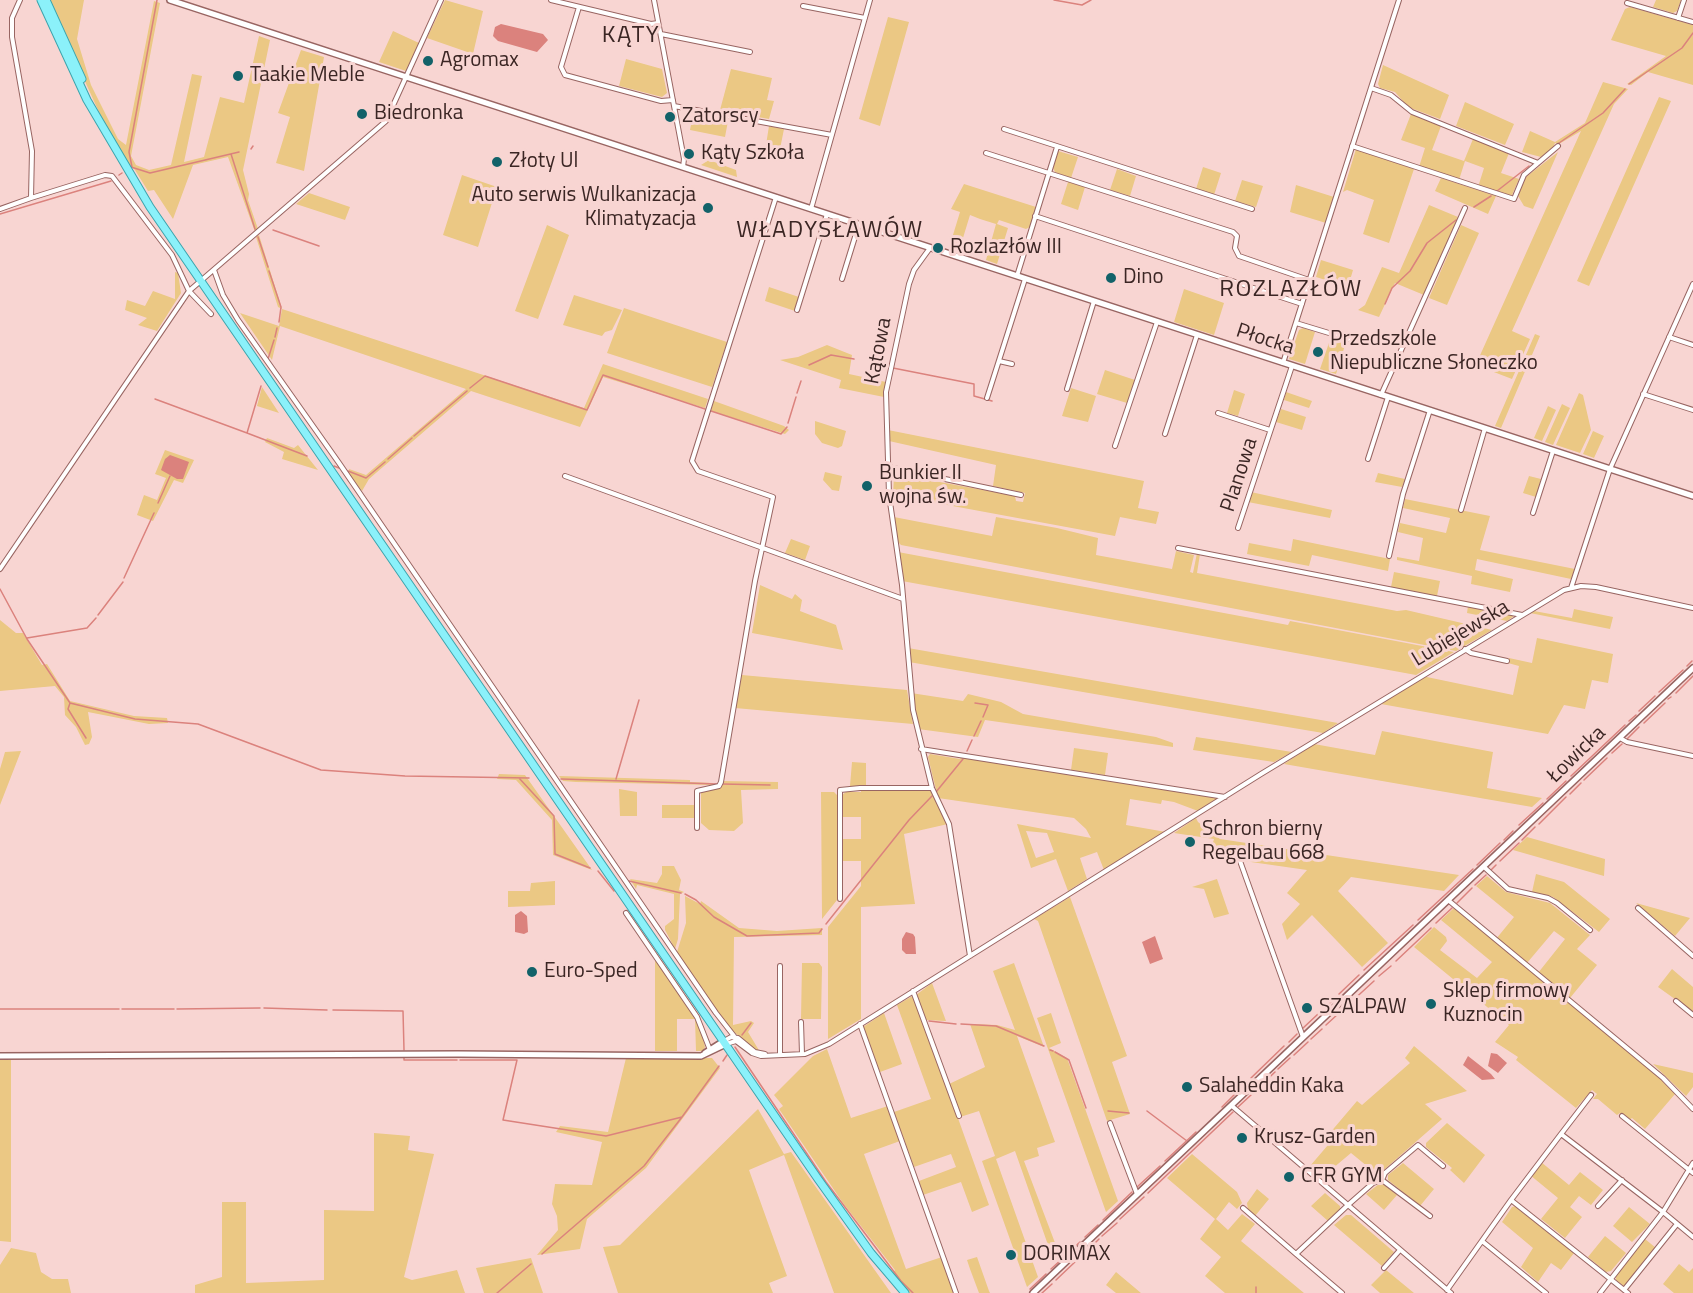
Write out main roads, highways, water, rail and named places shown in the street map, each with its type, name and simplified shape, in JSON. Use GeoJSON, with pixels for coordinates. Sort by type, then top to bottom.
{"type":"FeatureCollection","features":[{"type":"Feature","properties":{"kind":"main road"},"geometry":{"type":"LineString","coordinates":[[41,0],[93,110],[134,183],[851,1225],[905,1293]]}},
{"type":"Feature","properties":{"kind":"main road"},"geometry":{"type":"LineString","coordinates":[[46,0],[93,110]]}},
{"type":"Feature","properties":{"kind":"waterway"},"geometry":{"type":"LineString","coordinates":[[132,167],[129,152],[157,0]]}},
{"type":"Feature","properties":{"kind":"waterway"},"geometry":{"type":"LineString","coordinates":[[1054,0],[1082,5],[1091,0]]}},
{"type":"Feature","properties":{"kind":"waterway"},"geometry":{"type":"LineString","coordinates":[[1629,84],[1682,48],[1693,33]]}},
{"type":"Feature","properties":{"kind":"waterway"},"geometry":{"type":"LineString","coordinates":[[1559,143],[1603,113],[1625,89]]}},
{"type":"Feature","properties":{"kind":"waterway"},"geometry":{"type":"LineString","coordinates":[[131,167],[150,173],[239,152]]}},
{"type":"Feature","properties":{"kind":"waterway"},"geometry":{"type":"LineString","coordinates":[[231,154],[255,229]]}},
{"type":"Feature","properties":{"kind":"waterway"},"geometry":{"type":"LineString","coordinates":[[1497,191],[1529,166]]}},
{"type":"Feature","properties":{"kind":"waterway"},"geometry":{"type":"LineString","coordinates":[[0,214],[111,181]]}},
{"type":"Feature","properties":{"kind":"waterway"},"geometry":{"type":"LineString","coordinates":[[1474,207],[1491,196]]}},
{"type":"Feature","properties":{"kind":"waterway"},"geometry":{"type":"LineString","coordinates":[[1385,304],[1392,288],[1410,271],[1427,243],[1456,220]]}},
{"type":"Feature","properties":{"kind":"waterway"},"geometry":{"type":"LineString","coordinates":[[273,230],[319,246]]}},
{"type":"Feature","properties":{"kind":"waterway"},"geometry":{"type":"LineString","coordinates":[[258,237],[268,267]]}},
{"type":"Feature","properties":{"kind":"waterway"},"geometry":{"type":"LineString","coordinates":[[269,271],[281,307],[279,322]]}},
{"type":"Feature","properties":{"kind":"waterway"},"geometry":{"type":"LineString","coordinates":[[275,337],[277,328]]}},
{"type":"Feature","properties":{"kind":"waterway"},"geometry":{"type":"LineString","coordinates":[[268,359],[274,340]]}},
{"type":"Feature","properties":{"kind":"waterway"},"geometry":{"type":"LineString","coordinates":[[809,365],[831,355],[854,359]]}},
{"type":"Feature","properties":{"kind":"waterway"},"geometry":{"type":"LineString","coordinates":[[893,368],[974,384],[974,396],[992,401]]}},
{"type":"Feature","properties":{"kind":"waterway"},"geometry":{"type":"LineString","coordinates":[[470,388],[485,376],[587,410],[603,375],[705,409]]}},
{"type":"Feature","properties":{"kind":"waterway"},"geometry":{"type":"LineString","coordinates":[[797,393],[801,381]]}},
{"type":"Feature","properties":{"kind":"waterway"},"geometry":{"type":"LineString","coordinates":[[261,386],[247,433],[307,456]]}},
{"type":"Feature","properties":{"kind":"waterway"},"geometry":{"type":"LineString","coordinates":[[414,436],[467,391]]}},
{"type":"Feature","properties":{"kind":"waterway"},"geometry":{"type":"LineString","coordinates":[[788,423],[796,397]]}},
{"type":"Feature","properties":{"kind":"waterway"},"geometry":{"type":"LineString","coordinates":[[155,399],[247,433]]}},
{"type":"Feature","properties":{"kind":"waterway"},"geometry":{"type":"LineString","coordinates":[[711,411],[781,434],[787,427]]}},
{"type":"Feature","properties":{"kind":"waterway"},"geometry":{"type":"LineString","coordinates":[[388,459],[412,438]]}},
{"type":"Feature","properties":{"kind":"waterway"},"geometry":{"type":"LineString","coordinates":[[348,471],[366,478],[385,462]]}},
{"type":"Feature","properties":{"kind":"waterway"},"geometry":{"type":"LineString","coordinates":[[334,466],[339,468]]}},
{"type":"Feature","properties":{"kind":"waterway"},"geometry":{"type":"LineString","coordinates":[[158,503],[170,476]]}},
{"type":"Feature","properties":{"kind":"waterway"},"geometry":{"type":"LineString","coordinates":[[124,578],[154,513]]}},
{"type":"Feature","properties":{"kind":"waterway"},"geometry":{"type":"LineString","coordinates":[[98,615],[123,582]]}},
{"type":"Feature","properties":{"kind":"waterway"},"geometry":{"type":"LineString","coordinates":[[0,589],[27,639],[70,703],[135,719],[198,724],[321,770],[405,776],[529,778]]}},
{"type":"Feature","properties":{"kind":"waterway"},"geometry":{"type":"LineString","coordinates":[[27,638],[87,628],[96,618]]}},
{"type":"Feature","properties":{"kind":"waterway"},"geometry":{"type":"LineString","coordinates":[[1687,666],[1692,661]]}},
{"type":"Feature","properties":{"kind":"waterway"},"geometry":{"type":"LineString","coordinates":[[1659,692],[1683,670]]}},
{"type":"Feature","properties":{"kind":"waterway"},"geometry":{"type":"LineString","coordinates":[[1676,693],[1693,676]]}},
{"type":"Feature","properties":{"kind":"waterway"},"geometry":{"type":"LineString","coordinates":[[1639,711],[1655,696]]}},
{"type":"Feature","properties":{"kind":"waterway"},"geometry":{"type":"LineString","coordinates":[[616,779],[639,700]]}},
{"type":"Feature","properties":{"kind":"waterway"},"geometry":{"type":"LineString","coordinates":[[70,703],[68,709],[86,738]]}},
{"type":"Feature","properties":{"kind":"waterway"},"geometry":{"type":"LineString","coordinates":[[975,703],[988,705],[983,717]]}},
{"type":"Feature","properties":{"kind":"waterway"},"geometry":{"type":"LineString","coordinates":[[1644,723],[1665,703]]}},
{"type":"Feature","properties":{"kind":"waterway"},"geometry":{"type":"LineString","coordinates":[[1629,721],[1636,715]]}},
{"type":"Feature","properties":{"kind":"waterway"},"geometry":{"type":"LineString","coordinates":[[974,736],[981,721]]}},
{"type":"Feature","properties":{"kind":"waterway"},"geometry":{"type":"LineString","coordinates":[[1571,776],[1625,725]]}},
{"type":"Feature","properties":{"kind":"waterway"},"geometry":{"type":"LineString","coordinates":[[1627,739],[1639,727]]}},
{"type":"Feature","properties":{"kind":"waterway"},"geometry":{"type":"LineString","coordinates":[[967,751],[972,740]]}},
{"type":"Feature","properties":{"kind":"waterway"},"geometry":{"type":"LineString","coordinates":[[1612,753],[1622,744]]}},
{"type":"Feature","properties":{"kind":"waterway"},"geometry":{"type":"LineString","coordinates":[[1584,780],[1607,758]]}},
{"type":"Feature","properties":{"kind":"waterway"},"geometry":{"type":"LineString","coordinates":[[936,792],[963,759]]}},
{"type":"Feature","properties":{"kind":"waterway"},"geometry":{"type":"LineString","coordinates":[[519,778],[554,816],[555,854],[590,868]]}},
{"type":"Feature","properties":{"kind":"waterway"},"geometry":{"type":"LineString","coordinates":[[561,779],[718,784]]}},
{"type":"Feature","properties":{"kind":"waterway"},"geometry":{"type":"LineString","coordinates":[[1547,799],[1566,781]]}},
{"type":"Feature","properties":{"kind":"waterway"},"geometry":{"type":"LineString","coordinates":[[1570,794],[1581,783]]}},
{"type":"Feature","properties":{"kind":"waterway"},"geometry":{"type":"LineString","coordinates":[[722,784],[770,785]]}},
{"type":"Feature","properties":{"kind":"waterway"},"geometry":{"type":"LineString","coordinates":[[826,924],[909,820],[932,796]]}},
{"type":"Feature","properties":{"kind":"waterway"},"geometry":{"type":"LineString","coordinates":[[1539,824],[1566,797]]}},
{"type":"Feature","properties":{"kind":"waterway"},"geometry":{"type":"LineString","coordinates":[[1519,825],[1543,803]]}},
{"type":"Feature","properties":{"kind":"waterway"},"geometry":{"type":"LineString","coordinates":[[1522,840],[1535,827]]}},
{"type":"Feature","properties":{"kind":"waterway"},"geometry":{"type":"LineString","coordinates":[[1504,840],[1513,831]]}},
{"type":"Feature","properties":{"kind":"waterway"},"geometry":{"type":"LineString","coordinates":[[1477,865],[1500,843]]}},
{"type":"Feature","properties":{"kind":"waterway"},"geometry":{"type":"LineString","coordinates":[[1500,861],[1519,843]]}},
{"type":"Feature","properties":{"kind":"waterway"},"geometry":{"type":"LineString","coordinates":[[1491,870],[1496,865]]}},
{"type":"Feature","properties":{"kind":"waterway"},"geometry":{"type":"LineString","coordinates":[[1418,920],[1473,869]]}},
{"type":"Feature","properties":{"kind":"waterway"},"geometry":{"type":"LineString","coordinates":[[598,871],[614,891]]}},
{"type":"Feature","properties":{"kind":"waterway"},"geometry":{"type":"LineString","coordinates":[[1475,885],[1486,875]]}},
{"type":"Feature","properties":{"kind":"waterway"},"geometry":{"type":"LineString","coordinates":[[629,881],[681,893]]}},
{"type":"Feature","properties":{"kind":"waterway"},"geometry":{"type":"LineString","coordinates":[[1457,903],[1472,888]]}},
{"type":"Feature","properties":{"kind":"waterway"},"geometry":{"type":"LineString","coordinates":[[685,894],[696,900],[714,917],[747,936],[819,933],[822,929]]}},
{"type":"Feature","properties":{"kind":"waterway"},"geometry":{"type":"LineString","coordinates":[[1436,923],[1452,908]]}},
{"type":"Feature","properties":{"kind":"waterway"},"geometry":{"type":"LineString","coordinates":[[1364,970],[1413,925]]}},
{"type":"Feature","properties":{"kind":"waterway"},"geometry":{"type":"LineString","coordinates":[[1396,961],[1431,928]]}},
{"type":"Feature","properties":{"kind":"waterway"},"geometry":{"type":"LineString","coordinates":[[1379,976],[1391,966]]}},
{"type":"Feature","properties":{"kind":"waterway"},"geometry":{"type":"LineString","coordinates":[[1339,994],[1359,975]]}},
{"type":"Feature","properties":{"kind":"waterway"},"geometry":{"type":"LineString","coordinates":[[1326,1025],[1374,981]]}},
{"type":"Feature","properties":{"kind":"waterway"},"geometry":{"type":"LineString","coordinates":[[1302,1029],[1334,999]]}},
{"type":"Feature","properties":{"kind":"waterway"},"geometry":{"type":"LineString","coordinates":[[177,1009],[260,1008]]}},
{"type":"Feature","properties":{"kind":"waterway"},"geometry":{"type":"LineString","coordinates":[[264,1008],[327,1010]]}},
{"type":"Feature","properties":{"kind":"waterway"},"geometry":{"type":"LineString","coordinates":[[0,1009],[119,1009]]}},
{"type":"Feature","properties":{"kind":"waterway"},"geometry":{"type":"LineString","coordinates":[[122,1009],[174,1009]]}},
{"type":"Feature","properties":{"kind":"waterway"},"geometry":{"type":"LineString","coordinates":[[333,1010],[403,1011],[404,1050]]}},
{"type":"Feature","properties":{"kind":"waterway"},"geometry":{"type":"LineString","coordinates":[[929,1021],[956,1024]]}},
{"type":"Feature","properties":{"kind":"waterway"},"geometry":{"type":"LineString","coordinates":[[742,1035],[751,1023]]}},
{"type":"Feature","properties":{"kind":"waterway"},"geometry":{"type":"LineString","coordinates":[[961,1024],[996,1026],[1044,1046]]}},
{"type":"Feature","properties":{"kind":"waterway"},"geometry":{"type":"LineString","coordinates":[[1311,1039],[1322,1029]]}},
{"type":"Feature","properties":{"kind":"waterway"},"geometry":{"type":"LineString","coordinates":[[1289,1042],[1297,1034]]}},
{"type":"Feature","properties":{"kind":"waterway"},"geometry":{"type":"LineString","coordinates":[[1294,1055],[1308,1042]]}},
{"type":"Feature","properties":{"kind":"waterway"},"geometry":{"type":"LineString","coordinates":[[1251,1078],[1284,1046]]}},
{"type":"Feature","properties":{"kind":"waterway"},"geometry":{"type":"LineString","coordinates":[[735,1047],[826,1182],[901,1281],[913,1293]]}},
{"type":"Feature","properties":{"kind":"waterway"},"geometry":{"type":"LineString","coordinates":[[1055,1052],[1069,1060],[1086,1108]]}},
{"type":"Feature","properties":{"kind":"waterway"},"geometry":{"type":"LineString","coordinates":[[723,1061],[727,1055]]}},
{"type":"Feature","properties":{"kind":"waterway"},"geometry":{"type":"LineString","coordinates":[[404,1057],[404,1060],[457,1060]]}},
{"type":"Feature","properties":{"kind":"waterway"},"geometry":{"type":"LineString","coordinates":[[1278,1069],[1290,1058]]}},
{"type":"Feature","properties":{"kind":"waterway"},"geometry":{"type":"LineString","coordinates":[[460,1060],[517,1060],[503,1120],[606,1136],[682,1117],[719,1066]]}},
{"type":"Feature","properties":{"kind":"waterway"},"geometry":{"type":"LineString","coordinates":[[1254,1092],[1275,1072]]}},
{"type":"Feature","properties":{"kind":"waterway"},"geometry":{"type":"LineString","coordinates":[[1222,1107],[1247,1082]]}},
{"type":"Feature","properties":{"kind":"waterway"},"geometry":{"type":"LineString","coordinates":[[1238,1107],[1251,1095]]}},
{"type":"Feature","properties":{"kind":"waterway"},"geometry":{"type":"LineString","coordinates":[[1108,1111],[1129,1113]]}},
{"type":"Feature","properties":{"kind":"waterway"},"geometry":{"type":"LineString","coordinates":[[1147,1111],[1187,1141]]}},
{"type":"Feature","properties":{"kind":"waterway"},"geometry":{"type":"LineString","coordinates":[[1148,1193],[1233,1112]]}},
{"type":"Feature","properties":{"kind":"waterway"},"geometry":{"type":"LineString","coordinates":[[542,1254],[644,1166],[682,1117]]}},
{"type":"Feature","properties":{"kind":"waterway"},"geometry":{"type":"LineString","coordinates":[[1165,1161],[1196,1132]]}},
{"type":"Feature","properties":{"kind":"waterway"},"geometry":{"type":"LineString","coordinates":[[1137,1187],[1160,1166]]}},
{"type":"Feature","properties":{"kind":"waterway"},"geometry":{"type":"LineString","coordinates":[[1103,1220],[1132,1192]]}},
{"type":"Feature","properties":{"kind":"waterway"},"geometry":{"type":"LineString","coordinates":[[1120,1219],[1144,1197]]}},
{"type":"Feature","properties":{"kind":"waterway"},"geometry":{"type":"LineString","coordinates":[[1102,1236],[1117,1223]]}},
{"type":"Feature","properties":{"kind":"waterway"},"geometry":{"type":"LineString","coordinates":[[1085,1237],[1098,1225]]}},
{"type":"Feature","properties":{"kind":"waterway"},"geometry":{"type":"LineString","coordinates":[[1091,1247],[1099,1239]]}},
{"type":"Feature","properties":{"kind":"waterway"},"geometry":{"type":"LineString","coordinates":[[1066,1255],[1080,1242]]}},
{"type":"Feature","properties":{"kind":"waterway"},"geometry":{"type":"LineString","coordinates":[[1080,1258],[1088,1250]]}},
{"type":"Feature","properties":{"kind":"waterway"},"geometry":{"type":"LineString","coordinates":[[1051,1269],[1063,1258]]}},
{"type":"Feature","properties":{"kind":"waterway"},"geometry":{"type":"LineString","coordinates":[[1056,1280],[1076,1261]]}},
{"type":"Feature","properties":{"kind":"waterway"},"geometry":{"type":"LineString","coordinates":[[497,1293],[531,1264]]}},
{"type":"Feature","properties":{"kind":"waterway"},"geometry":{"type":"LineString","coordinates":[[1030,1289],[1046,1274]]}},
{"type":"Feature","properties":{"kind":"waterway"},"geometry":{"type":"LineString","coordinates":[[1042,1293],[1052,1284]]}},
{"type":"Feature","properties":{"kind":"waterway"},"geometry":{"type":"LineString","coordinates":[[1256,1287],[1256,1293]]}},
{"type":"Feature","properties":{"kind":"place","name":"Agromax"},"geometry":{"type":"Point","coordinates":[428,61]}},
{"type":"Feature","properties":{"kind":"place","name":"Taakie Meble"},"geometry":{"type":"Point","coordinates":[238,76]}},
{"type":"Feature","properties":{"kind":"place","name":"Biedronka"},"geometry":{"type":"Point","coordinates":[362,114]}},
{"type":"Feature","properties":{"kind":"place","name":"Zatorscy"},"geometry":{"type":"Point","coordinates":[670,117]}},
{"type":"Feature","properties":{"kind":"place","name":"Kąty Szkoła"},"geometry":{"type":"Point","coordinates":[689,154]}},
{"type":"Feature","properties":{"kind":"place","name":"Złoty Ul"},"geometry":{"type":"Point","coordinates":[497,162]}},
{"type":"Feature","properties":{"kind":"place","name":"Auto serwis Wulkanizacja Klimatyzacja"},"geometry":{"type":"Point","coordinates":[708,208]}},
{"type":"Feature","properties":{"kind":"place","name":"Rozlazłów III"},"geometry":{"type":"Point","coordinates":[938,248]}},
{"type":"Feature","properties":{"kind":"place","name":"Dino"},"geometry":{"type":"Point","coordinates":[1111,278]}},
{"type":"Feature","properties":{"kind":"place","name":"Przedszkole Niepubliczne Słoneczko"},"geometry":{"type":"Point","coordinates":[1318,352]}},
{"type":"Feature","properties":{"kind":"place","name":"Bunkier II wojna św."},"geometry":{"type":"Point","coordinates":[867,486]}},
{"type":"Feature","properties":{"kind":"place","name":"Schron bierny Regelbau 668"},"geometry":{"type":"Point","coordinates":[1190,842]}},
{"type":"Feature","properties":{"kind":"place","name":"Euro-Sped"},"geometry":{"type":"Point","coordinates":[532,972]}},
{"type":"Feature","properties":{"kind":"place","name":"Sklep firmowy Kuznocin"},"geometry":{"type":"Point","coordinates":[1431,1004]}},
{"type":"Feature","properties":{"kind":"place","name":"SZALPAW"},"geometry":{"type":"Point","coordinates":[1307,1008]}},
{"type":"Feature","properties":{"kind":"place","name":"Salaheddin Kaka"},"geometry":{"type":"Point","coordinates":[1187,1087]}},
{"type":"Feature","properties":{"kind":"place","name":"Krusz-Garden"},"geometry":{"type":"Point","coordinates":[1242,1138]}},
{"type":"Feature","properties":{"kind":"place","name":"CFR GYM"},"geometry":{"type":"Point","coordinates":[1289,1177]}},
{"type":"Feature","properties":{"kind":"place","name":"DORIMAX"},"geometry":{"type":"Point","coordinates":[1011,1255]}},
{"type":"Feature","properties":{"kind":"district","name":"KĄTY"},"geometry":{"type":"Point","coordinates":[631,36]}},
{"type":"Feature","properties":{"kind":"district","name":"WŁADYSŁAWÓW"},"geometry":{"type":"Point","coordinates":[830,231]}},
{"type":"Feature","properties":{"kind":"district","name":"ROZLAZŁÓW"},"geometry":{"type":"Point","coordinates":[1291,290]}}]}
